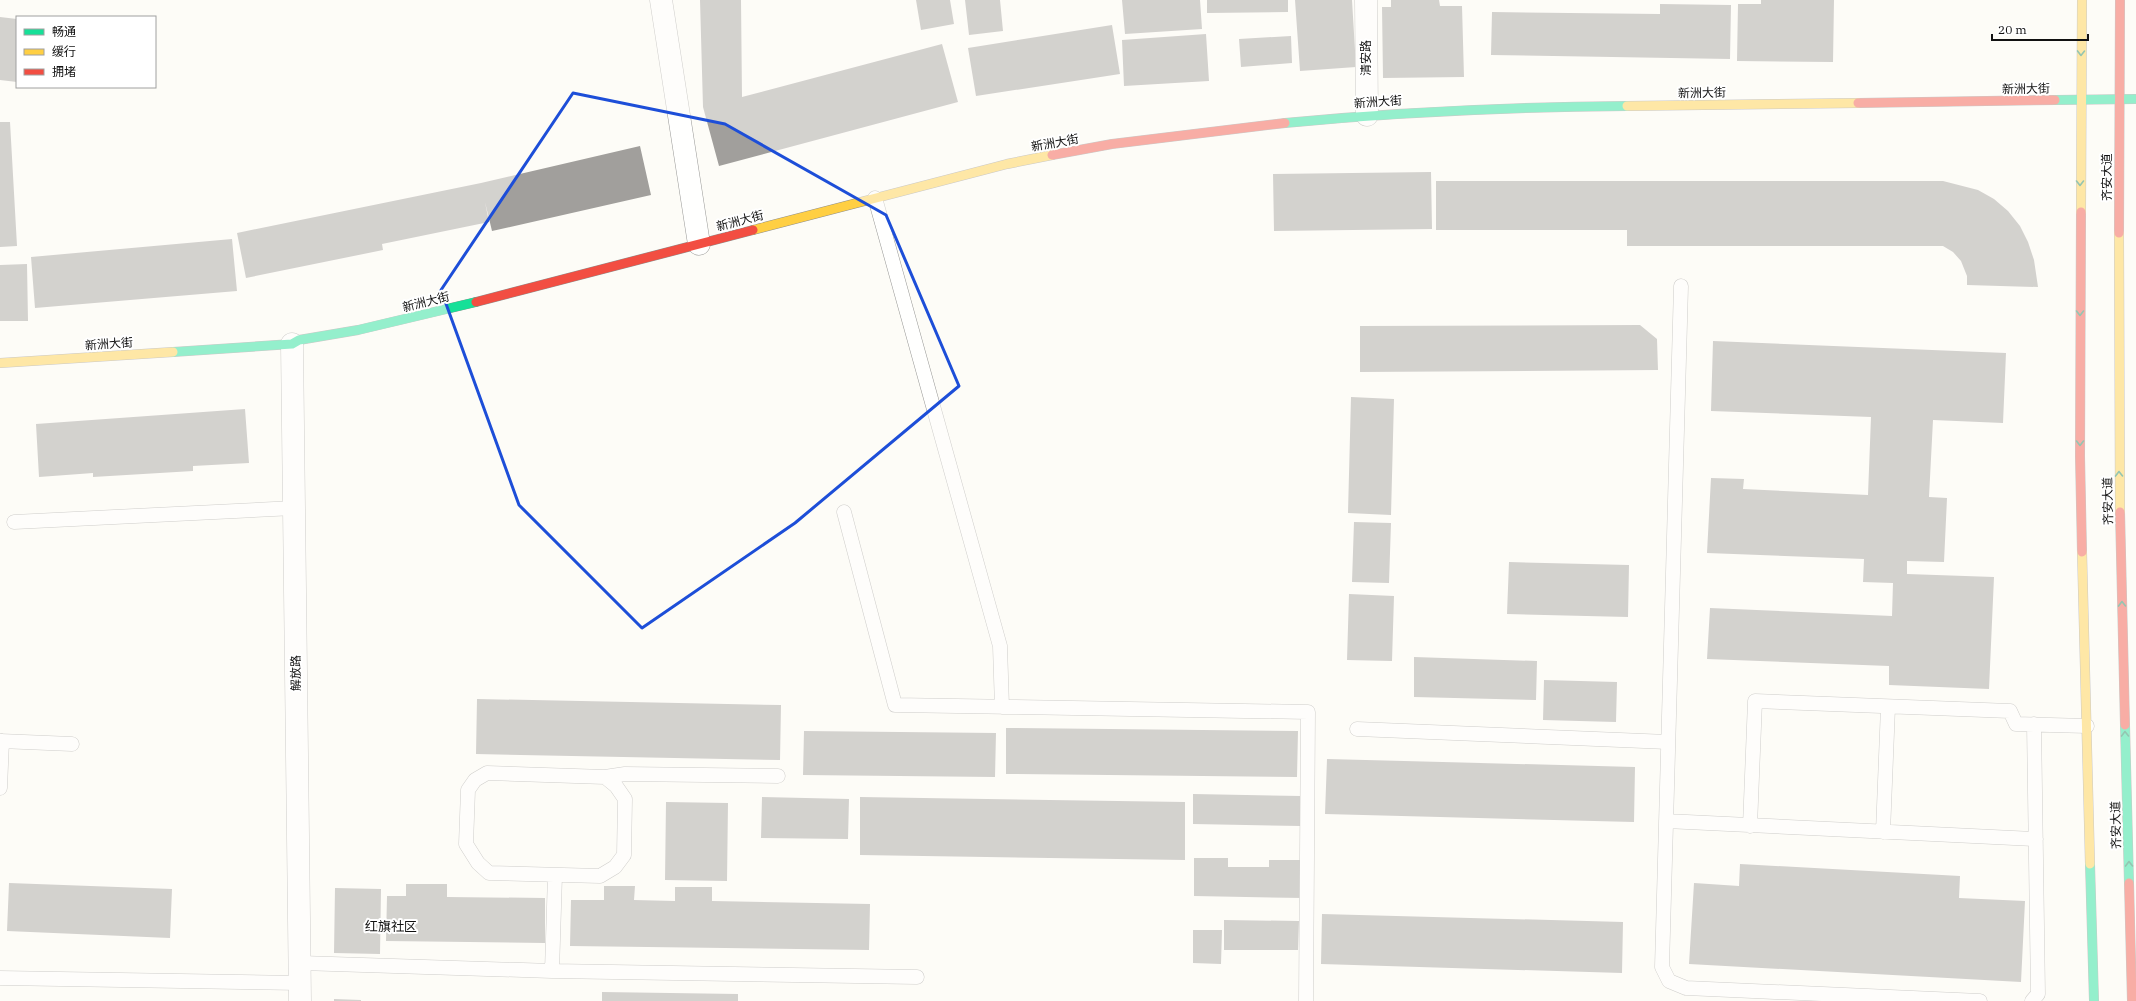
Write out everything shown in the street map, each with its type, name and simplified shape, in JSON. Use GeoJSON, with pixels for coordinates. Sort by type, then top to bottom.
{"type":"FeatureCollection","features":[{"type":"Feature","properties":{"kind":"main road"},"geometry":{"type":"LineString","coordinates":[[2082,0],[2080,456],[2094,1001]]}},
{"type":"Feature","properties":{"kind":"main road","name":"齐安大道"},"geometry":{"type":"LineString","coordinates":[[2120,0],[2119,456],[2132,1001]]}},
{"type":"Feature","properties":{"kind":"main road","name":"新洲大街"},"geometry":{"type":"LineString","coordinates":[[0,363],[292,344],[299,340],[358,330],[425,315],[1007,164],[1112,144],[1218,130],[1367,115],[1537,107],[2136,99]]}},
{"type":"Feature","properties":{"kind":"street"},"geometry":{"type":"LineString","coordinates":[[662,0],[699,244]]}},
{"type":"Feature","properties":{"kind":"street","name":"清安路"},"geometry":{"type":"LineString","coordinates":[[1366,0],[1367,115]]}},
{"type":"Feature","properties":{"kind":"street","name":"解放路"},"geometry":{"type":"LineString","coordinates":[[292,344],[300,982]]}},
{"type":"Feature","properties":{"kind":"lane"},"geometry":{"type":"LineString","coordinates":[[875,198],[1000,646],[1002,706]]}},
{"type":"Feature","properties":{"kind":"lane"},"geometry":{"type":"LineString","coordinates":[[1681,286],[1662,968],[1669,981],[1686,988],[1980,1001]]}},
{"type":"Feature","properties":{"kind":"lane"},"geometry":{"type":"LineString","coordinates":[[14,522],[294,508]]}},
{"type":"Feature","properties":{"kind":"lane"},"geometry":{"type":"LineString","coordinates":[[844,512],[895,705],[1308,712],[1306,1001]]}},
{"type":"Feature","properties":{"kind":"lane"},"geometry":{"type":"LineString","coordinates":[[1750,826],[1755,701],[2010,711],[2016,724],[2087,726]]}},
{"type":"Feature","properties":{"kind":"lane"},"geometry":{"type":"LineString","coordinates":[[1883,832],[1888,706]]}},
{"type":"Feature","properties":{"kind":"lane"},"geometry":{"type":"LineString","coordinates":[[2032,1001],[2038,994],[2034,724]]}},
{"type":"Feature","properties":{"kind":"lane"},"geometry":{"type":"LineString","coordinates":[[1357,730],[1668,742]]}},
{"type":"Feature","properties":{"kind":"lane"},"geometry":{"type":"LineString","coordinates":[[0,788],[1,741],[72,744]]}},
{"type":"Feature","properties":{"kind":"lane"},"geometry":{"type":"LineString","coordinates":[[605,777],[616,786],[625,799],[624,855],[615,867],[600,876],[489,873],[478,863],[466,844],[468,790],[475,780],[487,773],[605,777],[625,774],[778,776]]}},
{"type":"Feature","properties":{"kind":"lane"},"geometry":{"type":"LineString","coordinates":[[1666,821],[2036,839]]}},
{"type":"Feature","properties":{"kind":"lane"},"geometry":{"type":"LineString","coordinates":[[552,971],[555,875]]}},
{"type":"Feature","properties":{"kind":"lane"},"geometry":{"type":"LineString","coordinates":[[0,978],[300,982],[552,971],[917,977]]}},
{"type":"Feature","properties":{"kind":"highlighted area"},"geometry":{"type":"Polygon","coordinates":[[[573,93],[725,124],[886,215],[959,386],[795,523],[642,628],[519,505],[441,290],[573,93]]]}},
{"type":"Feature","properties":{"kind":"building"},"geometry":{"type":"Polygon","coordinates":[[[700,0],[741,0],[742,97],[942,44],[958,102],[719,166],[703,107],[700,0]]]}},
{"type":"Feature","properties":{"kind":"building"},"geometry":{"type":"Polygon","coordinates":[[[916,0],[950,0],[954,24],[921,30],[916,0]]]}},
{"type":"Feature","properties":{"kind":"building"},"geometry":{"type":"Polygon","coordinates":[[[965,0],[1000,0],[1003,31],[969,35],[965,0]]]}},
{"type":"Feature","properties":{"kind":"building"},"geometry":{"type":"Polygon","coordinates":[[[1122,0],[1200,0],[1202,29],[1125,34],[1122,0]]]}},
{"type":"Feature","properties":{"kind":"building"},"geometry":{"type":"Polygon","coordinates":[[[1207,0],[1288,0],[1288,12],[1207,13],[1207,0]]]}},
{"type":"Feature","properties":{"kind":"building"},"geometry":{"type":"Polygon","coordinates":[[[1295,0],[1352,0],[1356,67],[1300,71],[1295,0]]]}},
{"type":"Feature","properties":{"kind":"building"},"geometry":{"type":"Polygon","coordinates":[[[1391,0],[1439,0],[1440,6],[1462,6],[1464,77],[1383,78],[1382,7],[1391,7],[1391,0]]]}},
{"type":"Feature","properties":{"kind":"building"},"geometry":{"type":"Polygon","coordinates":[[[1761,0],[1834,0],[1833,62],[1737,61],[1738,4],[1761,4],[1761,0]]]}},
{"type":"Feature","properties":{"kind":"building"},"geometry":{"type":"Polygon","coordinates":[[[1660,4],[1731,5],[1730,59],[1491,55],[1492,12],[1660,14],[1660,4]]]}},
{"type":"Feature","properties":{"kind":"building"},"geometry":{"type":"Polygon","coordinates":[[[0,17],[16,19],[16,82],[0,80],[0,17]]]}},
{"type":"Feature","properties":{"kind":"building"},"geometry":{"type":"Polygon","coordinates":[[[1112,25],[1120,74],[976,96],[968,48],[1112,25]]]}},
{"type":"Feature","properties":{"kind":"building"},"geometry":{"type":"Polygon","coordinates":[[[1206,34],[1209,81],[1124,86],[1122,40],[1206,34]]]}},
{"type":"Feature","properties":{"kind":"building"},"geometry":{"type":"Polygon","coordinates":[[[1291,36],[1292,63],[1241,67],[1239,39],[1291,36]]]}},
{"type":"Feature","properties":{"kind":"building"},"geometry":{"type":"Polygon","coordinates":[[[0,122],[10,122],[17,246],[0,247],[0,122]]]}},
{"type":"Feature","properties":{"kind":"building"},"geometry":{"type":"Polygon","coordinates":[[[640,146],[651,195],[492,231],[485,202],[489,222],[382,244],[383,250],[246,278],[237,233],[481,183],[640,146]]]}},
{"type":"Feature","properties":{"kind":"building"},"geometry":{"type":"Polygon","coordinates":[[[1431,172],[1432,229],[1274,231],[1273,174],[1431,172]]]}},
{"type":"Feature","properties":{"kind":"building"},"geometry":{"type":"Polygon","coordinates":[[[1436,181],[1943,181],[1978,190],[1994,199],[2008,211],[2020,226],[2028,242],[2034,260],[2038,287],[1967,285],[1967,276],[1961,261],[1953,252],[1943,246],[1627,246],[1627,230],[1436,230],[1436,181]]]}},
{"type":"Feature","properties":{"kind":"building"},"geometry":{"type":"Polygon","coordinates":[[[232,239],[237,291],[35,308],[31,257],[232,239]]]}},
{"type":"Feature","properties":{"kind":"building"},"geometry":{"type":"Polygon","coordinates":[[[27,264],[28,321],[0,321],[0,265],[27,264]]]}},
{"type":"Feature","properties":{"kind":"building"},"geometry":{"type":"Polygon","coordinates":[[[1640,325],[1657,339],[1658,370],[1360,372],[1360,326],[1640,325]]]}},
{"type":"Feature","properties":{"kind":"building"},"geometry":{"type":"Polygon","coordinates":[[[1713,341],[2006,353],[2003,423],[1933,420],[1929,497],[1947,498],[1944,562],[1907,561],[1907,574],[1994,577],[1989,689],[1889,685],[1889,666],[1707,659],[1710,608],[1892,616],[1893,583],[1863,582],[1864,559],[1707,553],[1711,478],[1744,479],[1743,489],[1868,495],[1871,417],[1711,411],[1713,341]]]}},
{"type":"Feature","properties":{"kind":"building"},"geometry":{"type":"Polygon","coordinates":[[[1351,397],[1394,399],[1391,515],[1348,513],[1351,397]]]}},
{"type":"Feature","properties":{"kind":"building"},"geometry":{"type":"Polygon","coordinates":[[[245,409],[249,463],[193,466],[193,471],[93,477],[93,473],[39,477],[36,424],[245,409]]]}},
{"type":"Feature","properties":{"kind":"building"},"geometry":{"type":"Polygon","coordinates":[[[1354,522],[1391,523],[1389,583],[1352,582],[1354,522]]]}},
{"type":"Feature","properties":{"kind":"building"},"geometry":{"type":"Polygon","coordinates":[[[1509,562],[1629,565],[1628,617],[1507,614],[1509,562]]]}},
{"type":"Feature","properties":{"kind":"building"},"geometry":{"type":"Polygon","coordinates":[[[1349,594],[1394,596],[1392,661],[1347,660],[1349,594]]]}},
{"type":"Feature","properties":{"kind":"building"},"geometry":{"type":"Polygon","coordinates":[[[1414,657],[1537,661],[1536,700],[1414,697],[1414,657]]]}},
{"type":"Feature","properties":{"kind":"building"},"geometry":{"type":"Polygon","coordinates":[[[1544,680],[1617,682],[1616,722],[1543,720],[1544,680]]]}},
{"type":"Feature","properties":{"kind":"building"},"geometry":{"type":"Polygon","coordinates":[[[477,699],[781,705],[780,760],[476,754],[477,699]]]}},
{"type":"Feature","properties":{"kind":"building"},"geometry":{"type":"Polygon","coordinates":[[[1006,728],[1298,731],[1297,777],[1006,774],[1006,728]]]}},
{"type":"Feature","properties":{"kind":"building"},"geometry":{"type":"Polygon","coordinates":[[[804,731],[996,733],[995,777],[803,775],[804,731]]]}},
{"type":"Feature","properties":{"kind":"building"},"geometry":{"type":"Polygon","coordinates":[[[1327,759],[1635,767],[1634,822],[1325,814],[1327,759]]]}},
{"type":"Feature","properties":{"kind":"building"},"geometry":{"type":"Polygon","coordinates":[[[1193,794],[1301,796],[1301,826],[1193,824],[1193,794]]]}},
{"type":"Feature","properties":{"kind":"building"},"geometry":{"type":"Polygon","coordinates":[[[762,797],[849,799],[848,839],[761,838],[762,797]]]}},
{"type":"Feature","properties":{"kind":"building"},"geometry":{"type":"Polygon","coordinates":[[[860,797],[1185,802],[1185,860],[860,855],[860,797]]]}},
{"type":"Feature","properties":{"kind":"building"},"geometry":{"type":"Polygon","coordinates":[[[666,802],[728,803],[727,881],[665,880],[666,802]]]}},
{"type":"Feature","properties":{"kind":"building"},"geometry":{"type":"Polygon","coordinates":[[[1194,858],[1228,858],[1228,867],[1269,867],[1269,860],[1303,860],[1303,898],[1194,896],[1194,858]]]}},
{"type":"Feature","properties":{"kind":"building"},"geometry":{"type":"Polygon","coordinates":[[[1740,864],[1960,876],[1959,898],[2025,901],[2021,982],[1689,964],[1694,883],[1739,886],[1740,864]]]}},
{"type":"Feature","properties":{"kind":"building"},"geometry":{"type":"Polygon","coordinates":[[[9,883],[172,889],[170,938],[7,931],[9,883]]]}},
{"type":"Feature","properties":{"kind":"building"},"geometry":{"type":"Polygon","coordinates":[[[406,884],[447,884],[447,897],[545,898],[545,943],[386,941],[387,896],[406,896],[406,884]]]}},
{"type":"Feature","properties":{"kind":"building"},"geometry":{"type":"Polygon","coordinates":[[[604,886],[635,886],[634,900],[675,901],[675,887],[712,887],[712,901],[870,904],[869,950],[570,946],[571,900],[604,900],[604,886]]]}},
{"type":"Feature","properties":{"kind":"building"},"geometry":{"type":"Polygon","coordinates":[[[335,888],[381,889],[380,954],[334,953],[335,888]]]}},
{"type":"Feature","properties":{"kind":"building"},"geometry":{"type":"Polygon","coordinates":[[[1322,914],[1623,922],[1622,973],[1321,964],[1322,914]]]}},
{"type":"Feature","properties":{"kind":"building"},"geometry":{"type":"Polygon","coordinates":[[[1224,920],[1299,921],[1298,950],[1224,950],[1224,920]]]}},
{"type":"Feature","properties":{"kind":"building"},"geometry":{"type":"Polygon","coordinates":[[[1193,930],[1222,930],[1221,964],[1193,963],[1193,930]]]}},
{"type":"Feature","properties":{"kind":"building"},"geometry":{"type":"Polygon","coordinates":[[[602,992],[738,994],[738,1001],[602,1001],[602,992]]]}},
{"type":"Feature","properties":{"kind":"building"},"geometry":{"type":"Polygon","coordinates":[[[334,999],[361,1000],[361,1001],[334,1001],[334,999]]]}},
{"type":"Feature","properties":{"kind":"traffic: fast"},"geometry":{"type":"LineString","coordinates":[[2055,100],[2136,99]]}},
{"type":"Feature","properties":{"kind":"traffic: fast"},"geometry":{"type":"LineString","coordinates":[[1285,123],[1456,111],[1627,106]]}},
{"type":"Feature","properties":{"kind":"traffic: fast"},"geometry":{"type":"LineString","coordinates":[[173,352],[292,344],[299,340],[358,330],[476,302]]}},
{"type":"Feature","properties":{"kind":"traffic: fast"},"geometry":{"type":"LineString","coordinates":[[2125,725],[2129,883]]}},
{"type":"Feature","properties":{"kind":"traffic: fast"},"geometry":{"type":"LineString","coordinates":[[2090,864],[2094,1001]]}},
{"type":"Feature","properties":{"kind":"traffic: slow"},"geometry":{"type":"LineString","coordinates":[[2081,212],[2082,0]]}},
{"type":"Feature","properties":{"kind":"traffic: slow"},"geometry":{"type":"LineString","coordinates":[[1627,106],[1858,103]]}},
{"type":"Feature","properties":{"kind":"traffic: slow"},"geometry":{"type":"LineString","coordinates":[[753,230],[1007,164],[1052,155]]}},
{"type":"Feature","properties":{"kind":"traffic: slow"},"geometry":{"type":"LineString","coordinates":[[2119,233],[2120,512]]}},
{"type":"Feature","properties":{"kind":"traffic: slow"},"geometry":{"type":"LineString","coordinates":[[0,363],[173,352]]}},
{"type":"Feature","properties":{"kind":"traffic: slow"},"geometry":{"type":"LineString","coordinates":[[2082,552],[2090,864]]}},
{"type":"Feature","properties":{"kind":"traffic: jam"},"geometry":{"type":"LineString","coordinates":[[2119,233],[2120,0]]}},
{"type":"Feature","properties":{"kind":"traffic: jam"},"geometry":{"type":"LineString","coordinates":[[1858,103],[2055,100]]}},
{"type":"Feature","properties":{"kind":"traffic: jam"},"geometry":{"type":"LineString","coordinates":[[1052,155],[1112,144],[1285,123]]}},
{"type":"Feature","properties":{"kind":"traffic: jam"},"geometry":{"type":"LineString","coordinates":[[2081,212],[2080,456],[2082,552]]}},
{"type":"Feature","properties":{"kind":"traffic: jam"},"geometry":{"type":"LineString","coordinates":[[476,302],[753,230]]}},
{"type":"Feature","properties":{"kind":"traffic: jam"},"geometry":{"type":"LineString","coordinates":[[2120,512],[2125,725]]}},
{"type":"Feature","properties":{"kind":"traffic: jam"},"geometry":{"type":"LineString","coordinates":[[2129,883],[2132,1001]]}},
{"type":"Feature","properties":{"kind":"district","name":"红旗社区"},"geometry":{"type":"Point","coordinates":[391,926]}}]}
